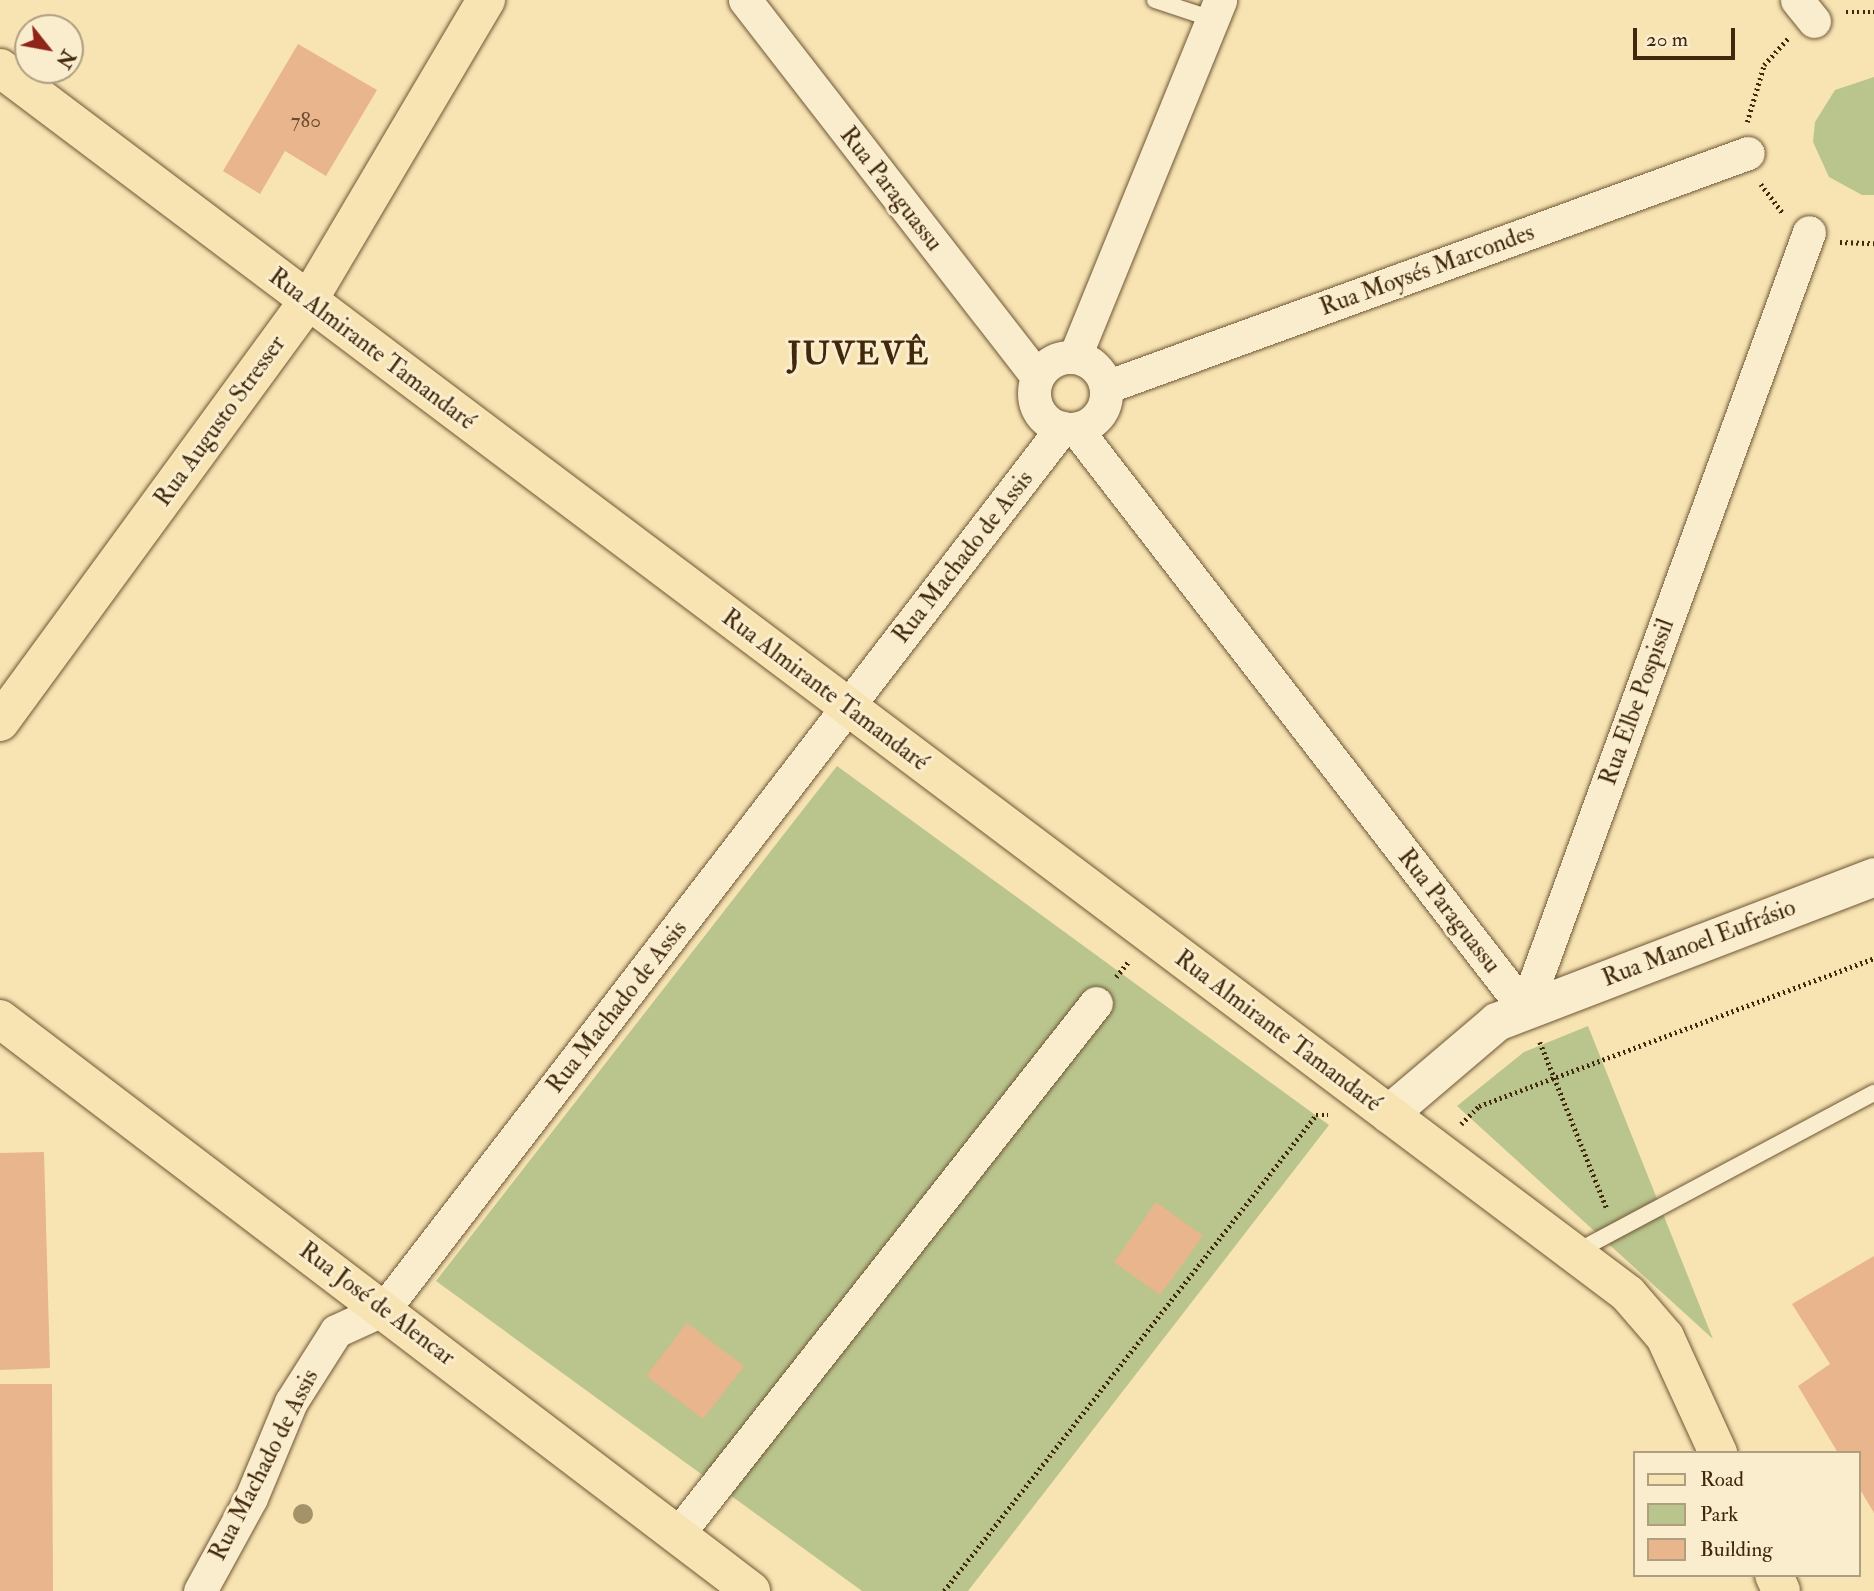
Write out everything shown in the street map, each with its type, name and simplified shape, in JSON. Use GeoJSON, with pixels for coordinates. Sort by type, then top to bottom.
{"type":"FeatureCollection","features":[{"type":"Feature","properties":{"kind":"main road","name":"Rua Augusto Stresser"},"geometry":{"type":"LineString","coordinates":[[0,722],[308,301],[486,0]]}},
{"type":"Feature","properties":{"kind":"main road","name":"Rua Almirante Tamandaré"},"geometry":{"type":"LineString","coordinates":[[0,68],[1574,1253],[1649,1314],[1717,1451]]}},
{"type":"Feature","properties":{"kind":"main road","name":"Rua José de Alencar"},"geometry":{"type":"LineString","coordinates":[[0,1019],[751,1591]]}},
{"type":"Feature","properties":{"kind":"street","name":"Rua Paraguassu"},"geometry":{"type":"LineString","coordinates":[[745,0],[1037,377]]}},
{"type":"Feature","properties":{"kind":"street"},"geometry":{"type":"LineString","coordinates":[[1075,356],[1216,10]]}},
{"type":"Feature","properties":{"kind":"street","name":"Rua Moysés Marcondes"},"geometry":{"type":"LineString","coordinates":[[1106,387],[1748,153]]}},
{"type":"Feature","properties":{"kind":"street","name":"Rua Elbe Pospissil"},"geometry":{"type":"LineString","coordinates":[[1525,1009],[1809,232]]}},
{"type":"Feature","properties":{"kind":"street"},"geometry":{"type":"LineString","coordinates":[[1075,356],[1096,366],[1106,387],[1096,419],[1069,429],[1037,409],[1037,377],[1052,361],[1075,356]]}},
{"type":"Feature","properties":{"kind":"street","name":"Rua Paraguassu"},"geometry":{"type":"LineString","coordinates":[[1069,429],[1525,1009]]}},
{"type":"Feature","properties":{"kind":"street","name":"Rua Machado de Assis"},"geometry":{"type":"LineString","coordinates":[[200,1591],[251,1498],[292,1402],[336,1331],[384,1309],[848,707],[1069,429]]}},
{"type":"Feature","properties":{"kind":"street","name":"Rua Manoel Eufrásio"},"geometry":{"type":"LineString","coordinates":[[1525,1009],[1874,877]]}},
{"type":"Feature","properties":{"kind":"street"},"geometry":{"type":"LineString","coordinates":[[677,1535],[1096,1003]]}},
{"type":"Feature","properties":{"kind":"street"},"geometry":{"type":"LineString","coordinates":[[1389,1114],[1482,1032],[1525,1009]]}},
{"type":"Feature","properties":{"kind":"lane"},"geometry":{"type":"LineString","coordinates":[[1155,0],[1216,10]]}},
{"type":"Feature","properties":{"kind":"lane"},"geometry":{"type":"LineString","coordinates":[[1574,1253],[1874,1093]]}},
{"type":"Feature","properties":{"kind":"path"},"geometry":{"type":"LineString","coordinates":[[1874,12],[1806,11],[1764,65],[1750,96],[1748,153],[1763,190],[1809,232],[1844,243],[1874,243]]}},
{"type":"Feature","properties":{"kind":"path"},"geometry":{"type":"LineString","coordinates":[[1096,1003],[1150,934]]}},
{"type":"Feature","properties":{"kind":"path"},"geometry":{"type":"LineString","coordinates":[[1479,1106],[1874,958]]}},
{"type":"Feature","properties":{"kind":"path"},"geometry":{"type":"LineString","coordinates":[[1525,1009],[1555,1076],[1615,1231]]}},
{"type":"Feature","properties":{"kind":"path"},"geometry":{"type":"LineString","coordinates":[[944,1591],[1316,1115],[1389,1114]]}},
{"type":"Feature","properties":{"kind":"green space"},"geometry":{"type":"Polygon","coordinates":[[[1874,77],[1874,195],[1862,195],[1829,177],[1813,142],[1815,122],[1835,90],[1874,77]]]}},
{"type":"Feature","properties":{"kind":"green space"},"geometry":{"type":"Polygon","coordinates":[[[837,766],[1329,1125],[968,1591],[862,1591],[436,1281],[837,766]]]}},
{"type":"Feature","properties":{"kind":"green space"},"geometry":{"type":"Polygon","coordinates":[[[1588,1026],[1713,1339],[1457,1106],[1524,1052],[1588,1026]]]}},
{"type":"Feature","properties":{"kind":"building"},"geometry":{"type":"Polygon","coordinates":[[[298,44],[377,90],[326,176],[285,151],[260,194],[223,171],[298,44]]]}},
{"type":"Feature","properties":{"kind":"building"},"geometry":{"type":"Polygon","coordinates":[[[44,1152],[50,1368],[0,1370],[0,1153],[44,1152]]]}},
{"type":"Feature","properties":{"kind":"building"},"geometry":{"type":"Polygon","coordinates":[[[1156,1202],[1203,1236],[1160,1295],[1114,1262],[1156,1202]]]}},
{"type":"Feature","properties":{"kind":"building"},"geometry":{"type":"Polygon","coordinates":[[[1874,1256],[1874,1513],[1860,1489],[1860,1451],[1837,1451],[1798,1386],[1830,1364],[1792,1304],[1874,1256]]]}},
{"type":"Feature","properties":{"kind":"building"},"geometry":{"type":"Polygon","coordinates":[[[687,1323],[744,1366],[703,1419],[646,1376],[687,1323]]]}},
{"type":"Feature","properties":{"kind":"building"},"geometry":{"type":"Polygon","coordinates":[[[0,1384],[52,1384],[53,1591],[0,1591],[0,1384]]]}},
{"type":"Feature","properties":{"kind":"district","name":"JUVEVÊ"},"geometry":{"type":"Point","coordinates":[859,354]}}]}
